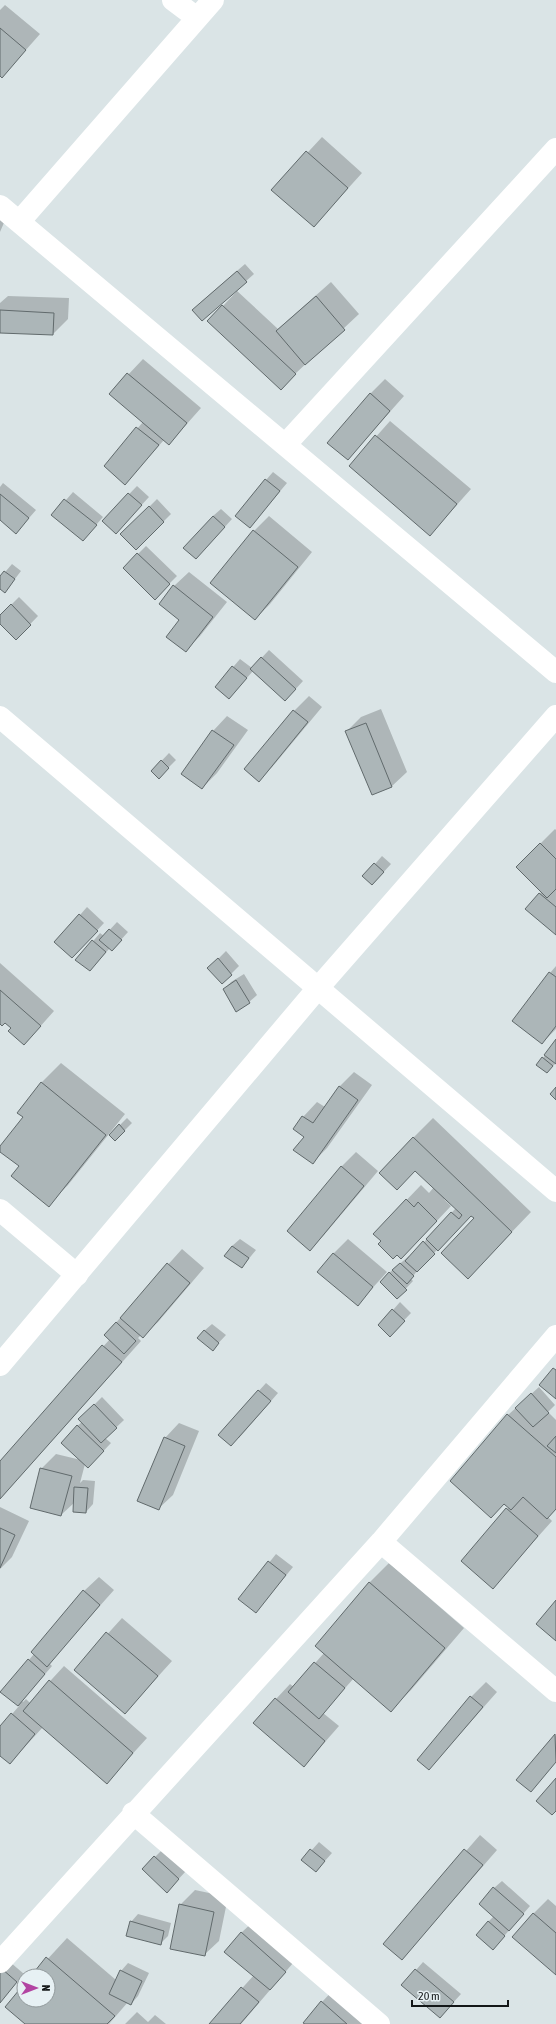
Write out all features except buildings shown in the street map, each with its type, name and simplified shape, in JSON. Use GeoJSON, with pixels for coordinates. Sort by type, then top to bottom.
{"type":"FeatureCollection","features":[{"type":"Feature","properties":{"kind":"street"},"geometry":{"type":"LineString","coordinates":[[173,0],[197,18]]}},
{"type":"Feature","properties":{"kind":"street"},"geometry":{"type":"LineString","coordinates":[[19,222],[213,0]]}},
{"type":"Feature","properties":{"kind":"street"},"geometry":{"type":"LineString","coordinates":[[285,445],[556,149]]}},
{"type":"Feature","properties":{"kind":"street"},"geometry":{"type":"LineString","coordinates":[[0,206],[556,672]]}},
{"type":"Feature","properties":{"kind":"street"},"geometry":{"type":"LineString","coordinates":[[0,1365],[318,988],[556,716]]}},
{"type":"Feature","properties":{"kind":"street"},"geometry":{"type":"LineString","coordinates":[[0,717],[556,1191]]}},
{"type":"Feature","properties":{"kind":"street"},"geometry":{"type":"LineString","coordinates":[[0,1210],[77,1275]]}},
{"type":"Feature","properties":{"kind":"street"},"geometry":{"type":"LineString","coordinates":[[0,1962],[133,1813],[381,1542],[556,1336]]}},
{"type":"Feature","properties":{"kind":"street"},"geometry":{"type":"LineString","coordinates":[[381,1542],[556,1691]]}},
{"type":"Feature","properties":{"kind":"street"},"geometry":{"type":"LineString","coordinates":[[133,1813],[379,2024]]}}]}
